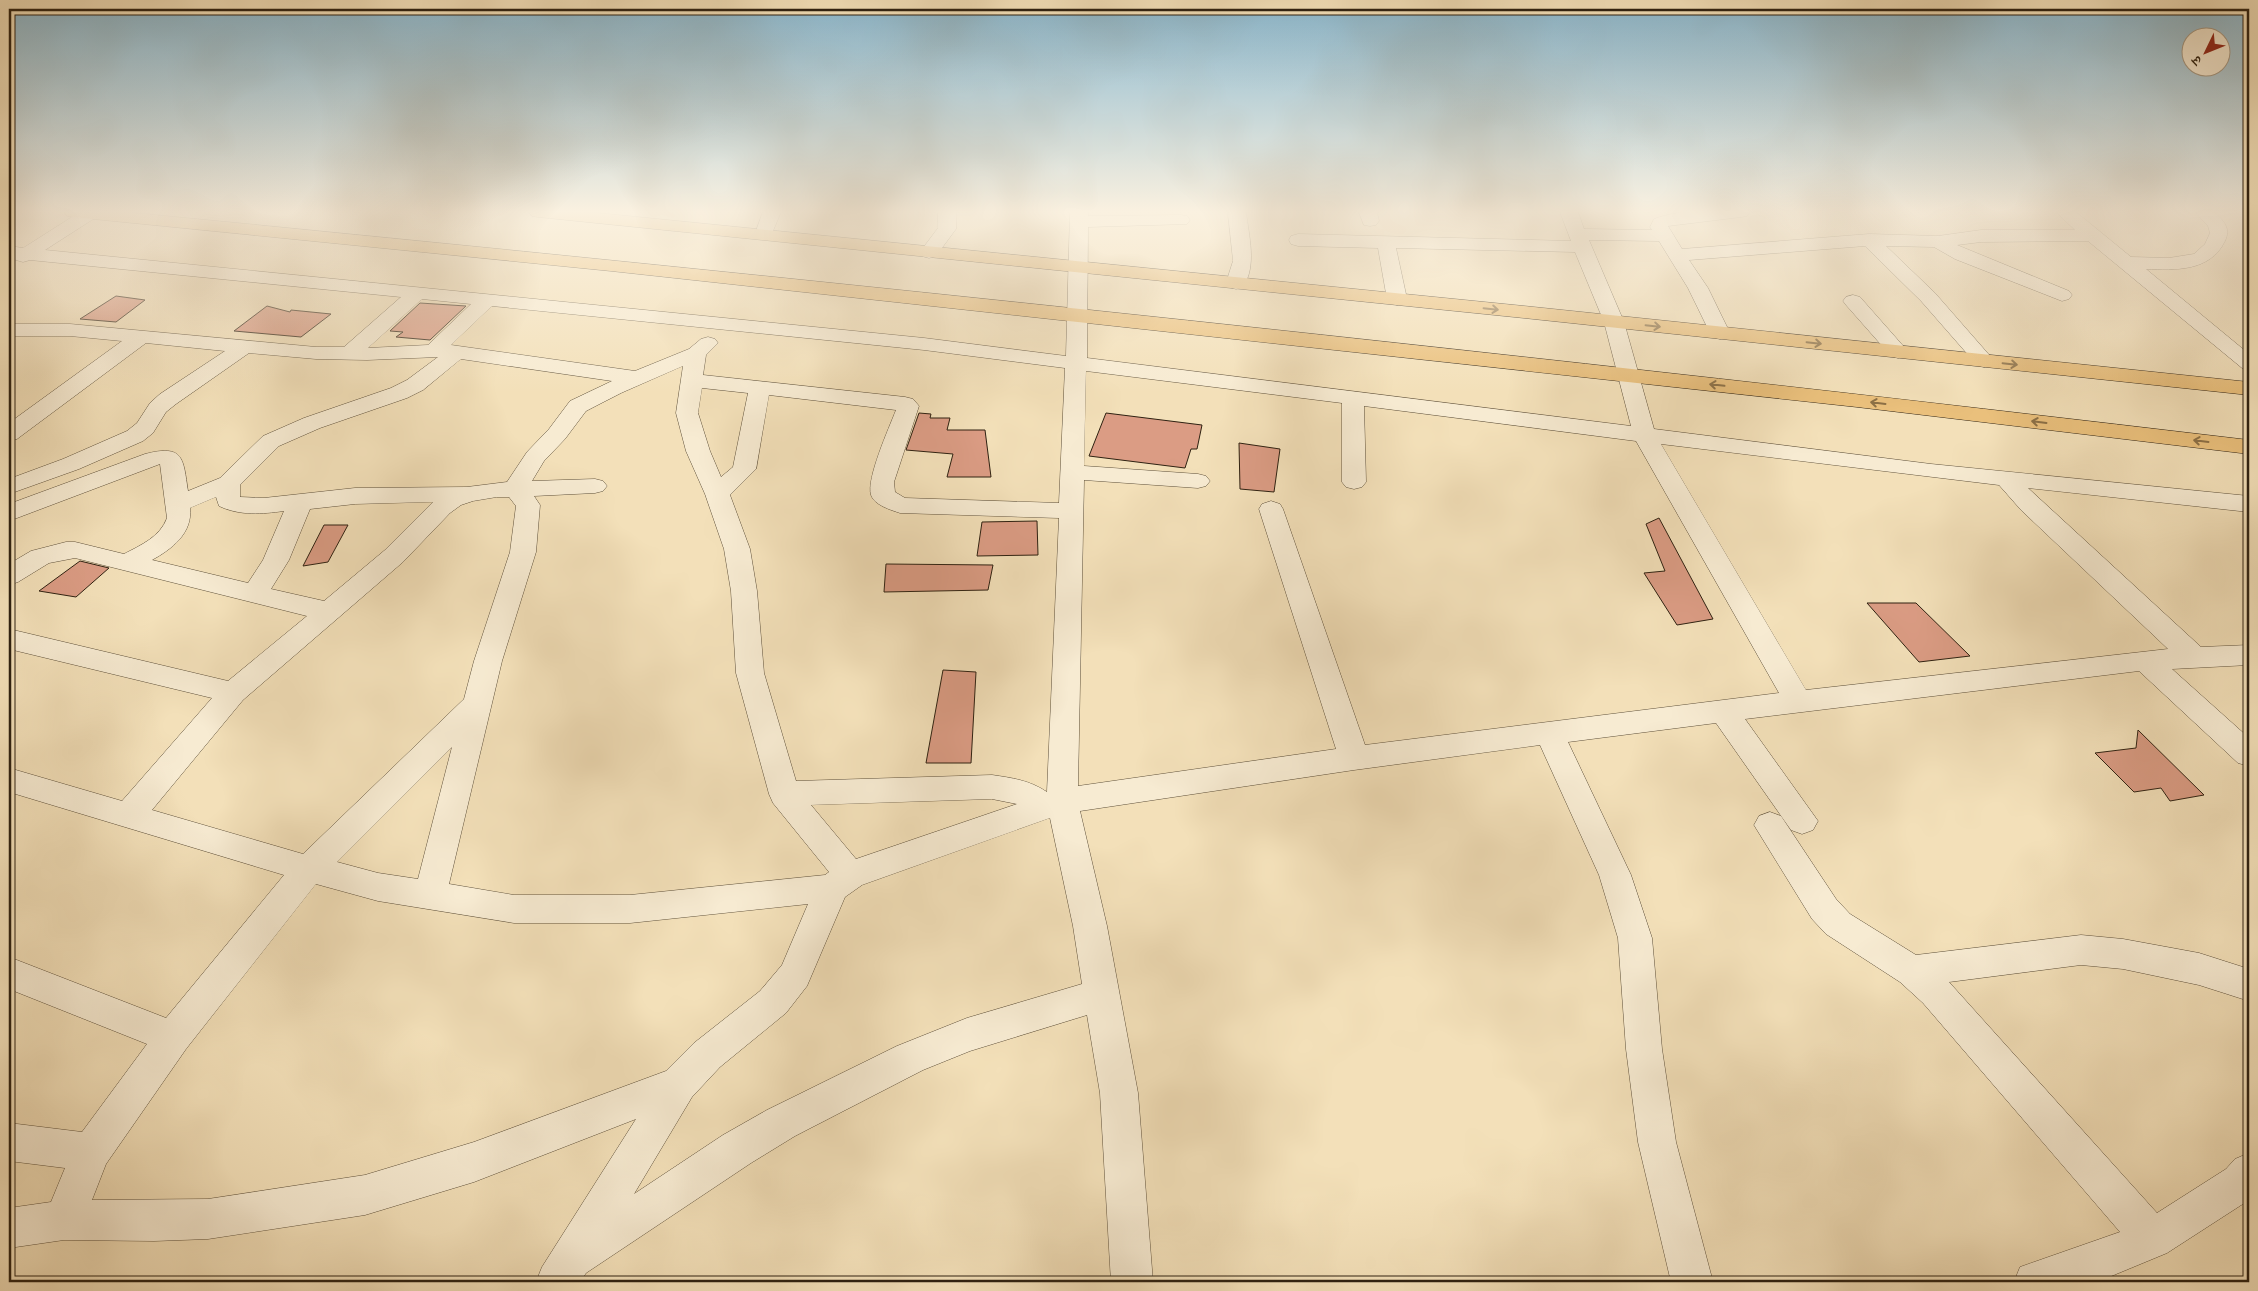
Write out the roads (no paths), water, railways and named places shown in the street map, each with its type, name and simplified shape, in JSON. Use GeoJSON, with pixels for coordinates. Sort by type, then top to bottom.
{"type":"FeatureCollection","features":[{"type":"Feature","properties":{"kind":"main road"},"geometry":{"type":"LineString","coordinates":[[686,272],[1628,375],[2249,447]]}},
{"type":"Feature","properties":{"kind":"main road"},"geometry":{"type":"LineString","coordinates":[[1130,272],[2249,389]]}},
{"type":"Feature","properties":{"kind":"street"},"geometry":{"type":"LineString","coordinates":[[216,272],[924,344],[1645,436],[2006,479],[2249,504]]}},
{"type":"Feature","properties":{"kind":"street"},"geometry":{"type":"LineString","coordinates":[[1079,272],[1071,511],[1053,804],[1090,926],[1119,1093],[1132,1282]]}},
{"type":"Feature","properties":{"kind":"street"},"geometry":{"type":"LineString","coordinates":[[1236,283],[1239,272]]}},
{"type":"Feature","properties":{"kind":"street"},"geometry":{"type":"LineString","coordinates":[[1392,272],[1397,299]]}},
{"type":"Feature","properties":{"kind":"street"},"geometry":{"type":"LineString","coordinates":[[1593,272],[1614,322],[1645,436],[1798,701]]}},
{"type":"Feature","properties":{"kind":"street"},"geometry":{"type":"LineString","coordinates":[[1688,272],[1698,288],[1720,333]]}},
{"type":"Feature","properties":{"kind":"street"},"geometry":{"type":"LineString","coordinates":[[1902,272],[1928,297],[1984,361]]}},
{"type":"Feature","properties":{"kind":"street"},"geometry":{"type":"LineString","coordinates":[[2006,272],[2062,295]]}},
{"type":"Feature","properties":{"kind":"street"},"geometry":{"type":"LineString","coordinates":[[2138,272],[2249,364]]}},
{"type":"Feature","properties":{"kind":"street"},"geometry":{"type":"LineString","coordinates":[[350,353],[419,292]]}},
{"type":"Feature","properties":{"kind":"street"},"geometry":{"type":"LineString","coordinates":[[434,350],[488,299]]}},
{"type":"Feature","properties":{"kind":"street"},"geometry":{"type":"LineString","coordinates":[[1854,302],[1898,352]]}},
{"type":"Feature","properties":{"kind":"street"},"geometry":{"type":"LineString","coordinates":[[515,489],[535,458],[557,434],[578,406],[696,353],[730,324]]}},
{"type":"Feature","properties":{"kind":"street"},"geometry":{"type":"LineString","coordinates":[[9,330],[70,330],[316,353],[434,350],[639,378]]}},
{"type":"Feature","properties":{"kind":"street"},"geometry":{"type":"LineString","coordinates":[[9,434],[141,336]]}},
{"type":"Feature","properties":{"kind":"street"},"geometry":{"type":"LineString","coordinates":[[9,487],[79,461],[135,436],[145,428],[158,408],[168,399],[244,347]]}},
{"type":"Feature","properties":{"kind":"street"},"geometry":{"type":"LineString","coordinates":[[178,504],[228,483],[271,441],[312,423],[399,394],[458,352]]}},
{"type":"Feature","properties":{"kind":"street"},"geometry":{"type":"LineString","coordinates":[[696,353],[687,414],[698,451],[717,494],[737,549],[744,591],[750,673],[784,794],[841,882]]}},
{"type":"Feature","properties":{"kind":"street"},"geometry":{"type":"LineString","coordinates":[[692,380],[907,405],[882,482],[883,496],[900,505],[1071,511]]}},
{"type":"Feature","properties":{"kind":"street"},"geometry":{"type":"LineString","coordinates":[[717,494],[744,469],[760,387]]}},
{"type":"Feature","properties":{"kind":"street"},"geometry":{"type":"LineString","coordinates":[[1354,399],[1354,482]]}},
{"type":"Feature","properties":{"kind":"street"},"geometry":{"type":"LineString","coordinates":[[9,512],[162,457],[172,460],[180,518],[178,527],[173,533],[127,563]]}},
{"type":"Feature","properties":{"kind":"street"},"geometry":{"type":"LineString","coordinates":[[1072,472],[1198,481]]}},
{"type":"Feature","properties":{"kind":"street"},"geometry":{"type":"LineString","coordinates":[[2006,479],[2030,505],[2195,658]]}},
{"type":"Feature","properties":{"kind":"street"},"geometry":{"type":"LineString","coordinates":[[228,483],[228,500],[234,504],[264,506],[391,494],[469,494],[515,489],[595,486]]}},
{"type":"Feature","properties":{"kind":"street"},"geometry":{"type":"LineString","coordinates":[[430,896],[476,705],[523,552],[528,505],[515,489]]}},
{"type":"Feature","properties":{"kind":"street"},"geometry":{"type":"LineString","coordinates":[[128,816],[233,693],[394,556],[441,508],[452,500],[469,494]]}},
{"type":"Feature","properties":{"kind":"street"},"geometry":{"type":"LineString","coordinates":[[255,594],[276,560],[300,503]]}},
{"type":"Feature","properties":{"kind":"street"},"geometry":{"type":"LineString","coordinates":[[1271,509],[1354,758]]}},
{"type":"Feature","properties":{"kind":"street"},"geometry":{"type":"LineString","coordinates":[[9,576],[44,555],[58,551],[75,550],[329,612]]}},
{"type":"Feature","properties":{"kind":"street"},"geometry":{"type":"LineString","coordinates":[[12,643],[233,693]]}},
{"type":"Feature","properties":{"kind":"street"},"geometry":{"type":"LineString","coordinates":[[9,780],[309,869],[378,887],[514,909],[630,909],[841,882],[1053,804],[1354,758],[1798,701],[2145,660],[2249,655]]}},
{"type":"Feature","properties":{"kind":"street"},"geometry":{"type":"LineString","coordinates":[[2145,660],[2249,756]]}},
{"type":"Feature","properties":{"kind":"street"},"geometry":{"type":"LineString","coordinates":[[64,1220],[91,1152],[173,1037],[309,869],[476,705]]}},
{"type":"Feature","properties":{"kind":"street"},"geometry":{"type":"LineString","coordinates":[[1724,711],[1786,823],[1824,909],[1838,924],[1912,971],[1935,992],[2154,1239]]}},
{"type":"Feature","properties":{"kind":"street"},"geometry":{"type":"LineString","coordinates":[[1549,734],[1615,875],[1635,938],[1644,1049],[1657,1142],[1692,1282]]}},
{"type":"Feature","properties":{"kind":"street"},"geometry":{"type":"LineString","coordinates":[[784,794],[992,787],[1023,792],[1053,804]]}},
{"type":"Feature","properties":{"kind":"street"},"geometry":{"type":"LineString","coordinates":[[564,1271],[679,1084],[707,1055],[773,1002],[795,976],[841,882]]}},
{"type":"Feature","properties":{"kind":"street"},"geometry":{"type":"LineString","coordinates":[[1912,971],[2082,950],[2123,954],[2199,969],[2249,985]]}},
{"type":"Feature","properties":{"kind":"street"},"geometry":{"type":"LineString","coordinates":[[9,973],[173,1037]]}},
{"type":"Feature","properties":{"kind":"street"},"geometry":{"type":"LineString","coordinates":[[564,1271],[737,1149],[781,1123],[910,1058],[967,1034],[1102,994]]}},
{"type":"Feature","properties":{"kind":"street"},"geometry":{"type":"LineString","coordinates":[[9,1228],[64,1220],[154,1222],[208,1219],[365,1194],[474,1162],[679,1084]]}},
{"type":"Feature","properties":{"kind":"street"},"geometry":{"type":"LineString","coordinates":[[9,1142],[91,1152]]}},
{"type":"Feature","properties":{"kind":"street"},"geometry":{"type":"LineString","coordinates":[[2035,1282],[2108,1258],[2154,1239],[2240,1183],[2249,1173]]}}]}
